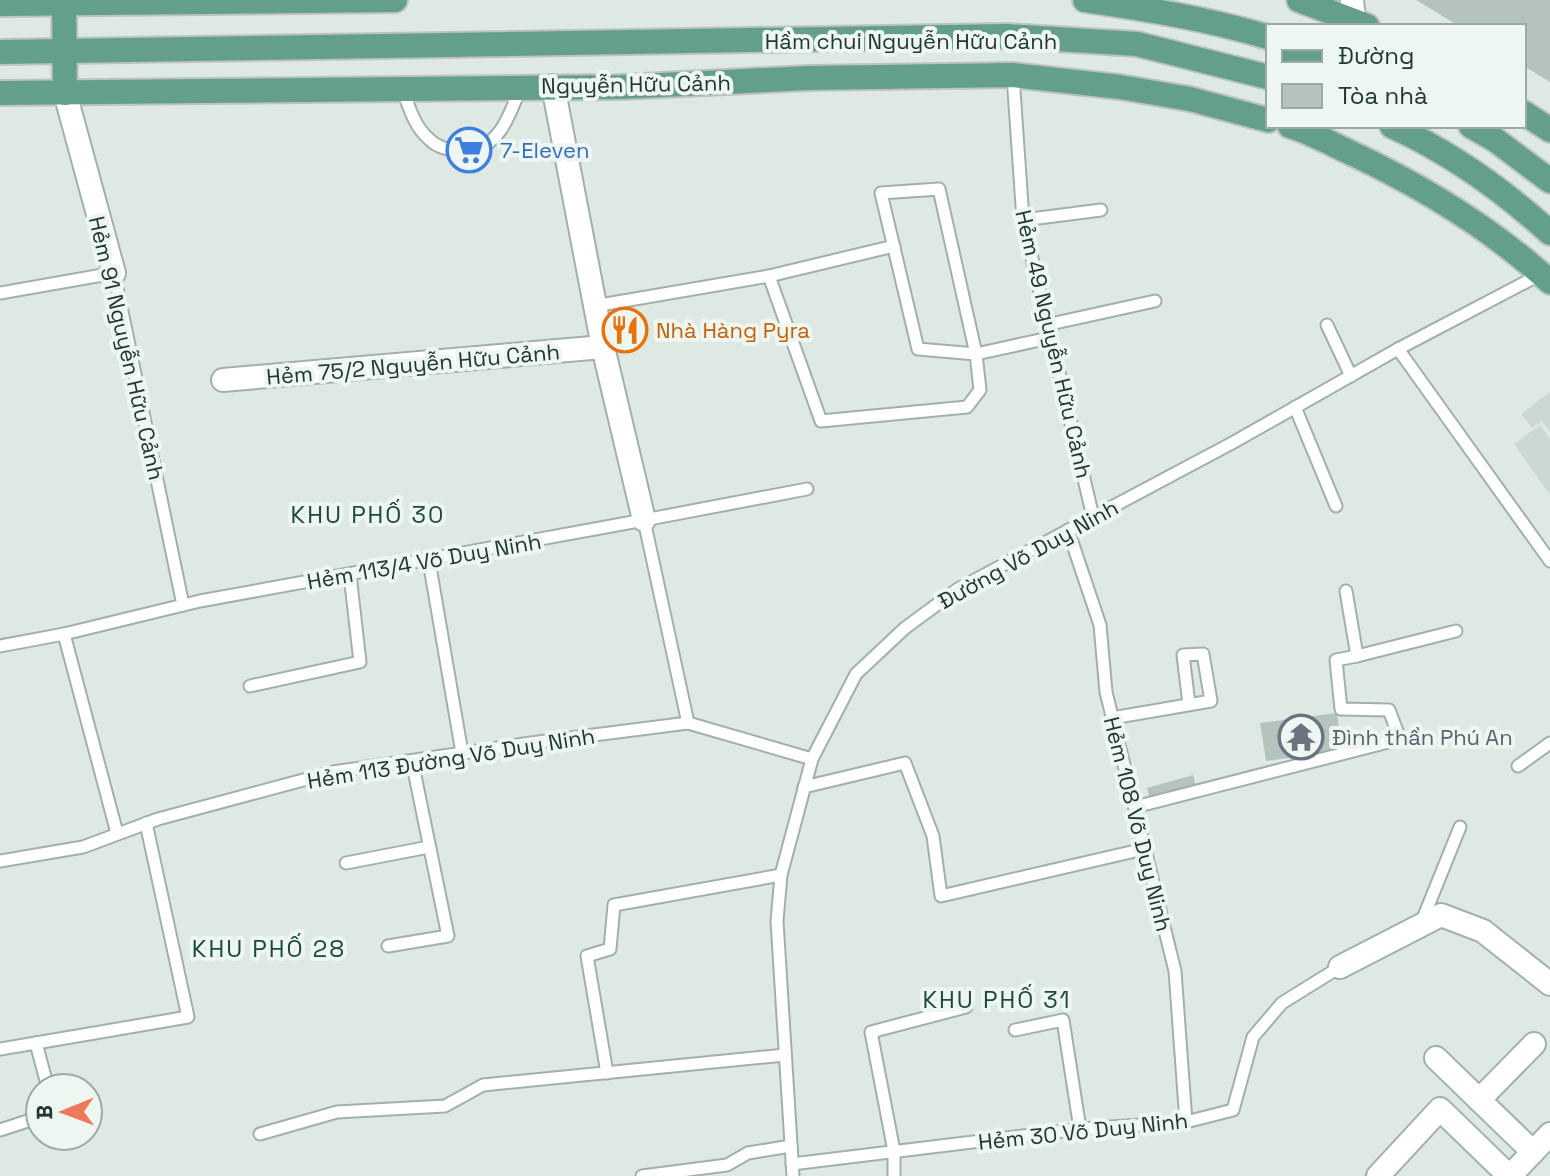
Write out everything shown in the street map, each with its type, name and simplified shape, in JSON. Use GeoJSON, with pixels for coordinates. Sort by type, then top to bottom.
{"type":"FeatureCollection","features":[{"type":"Feature","properties":{"kind":"main road"},"geometry":{"type":"LineString","coordinates":[[0,4],[395,0]]}},
{"type":"Feature","properties":{"kind":"main road"},"geometry":{"type":"LineString","coordinates":[[1085,0],[1150,9],[1266,36]]}},
{"type":"Feature","properties":{"kind":"main road"},"geometry":{"type":"LineString","coordinates":[[1299,0],[1358,15]]}},
{"type":"Feature","properties":{"kind":"main road"},"geometry":{"type":"LineString","coordinates":[[64,2],[65,93]]}},
{"type":"Feature","properties":{"kind":"main road","name":"Hầm chui Nguyễn Hữu Cảnh"},"geometry":{"type":"LineString","coordinates":[[742,42],[1007,36],[1137,44],[1266,76]]}},
{"type":"Feature","properties":{"kind":"main road"},"geometry":{"type":"LineString","coordinates":[[933,38],[934,77]]}},
{"type":"Feature","properties":{"kind":"main road","name":"Nguyễn Hữu Cảnh"},"geometry":{"type":"LineString","coordinates":[[0,52],[742,42]]}},
{"type":"Feature","properties":{"kind":"main road","name":"Nguyễn Hữu Cảnh"},"geometry":{"type":"LineString","coordinates":[[0,93],[621,87],[808,78],[1013,75],[1134,89],[1190,99],[1266,119]]}},
{"type":"Feature","properties":{"kind":"main road"},"geometry":{"type":"LineString","coordinates":[[1526,114],[1550,130]]}},
{"type":"Feature","properties":{"kind":"main road"},"geometry":{"type":"LineString","coordinates":[[1295,128],[1379,165],[1440,200],[1493,236],[1545,278]]}},
{"type":"Feature","properties":{"kind":"main road"},"geometry":{"type":"LineString","coordinates":[[1395,128],[1463,167],[1523,209],[1550,233]]}},
{"type":"Feature","properties":{"kind":"main road"},"geometry":{"type":"LineString","coordinates":[[1475,128],[1550,181]]}},
{"type":"Feature","properties":{"kind":"street"},"geometry":{"type":"LineString","coordinates":[[553,86],[594,306],[644,520]]}},
{"type":"Feature","properties":{"kind":"street","name":"Hẻm 91 Nguyễn Hữu Cảnh"},"geometry":{"type":"LineString","coordinates":[[65,93],[114,273]]}},
{"type":"Feature","properties":{"kind":"street","name":"Hẻm 75/2 Nguyễn Hữu Cảnh"},"geometry":{"type":"LineString","coordinates":[[223,380],[603,347]]}},
{"type":"Feature","properties":{"kind":"street"},"geometry":{"type":"LineString","coordinates":[[1340,967],[1441,915],[1483,931],[1550,984]]}},
{"type":"Feature","properties":{"kind":"street"},"geometry":{"type":"LineString","coordinates":[[1479,1100],[1534,1044]]}},
{"type":"Feature","properties":{"kind":"street"},"geometry":{"type":"LineString","coordinates":[[1436,1058],[1533,1152]]}},
{"type":"Feature","properties":{"kind":"street"},"geometry":{"type":"LineString","coordinates":[[1378,1176],[1440,1109],[1510,1176],[1550,1134]]}},
{"type":"Feature","properties":{"kind":"lane","name":"Hẻm 49 Nguyễn Hữu Cảnh"},"geometry":{"type":"LineString","coordinates":[[1013,75],[1023,220],[1093,517]]}},
{"type":"Feature","properties":{"kind":"lane"},"geometry":{"type":"LineString","coordinates":[[402,89],[419,128],[428,139],[440,147],[468,151],[485,145],[498,135],[512,112],[520,86]]}},
{"type":"Feature","properties":{"kind":"lane"},"geometry":{"type":"LineString","coordinates":[[769,276],[821,421],[967,407],[980,390],[976,354],[939,189],[881,193],[918,349],[976,354],[1049,338]]}},
{"type":"Feature","properties":{"kind":"lane"},"geometry":{"type":"LineString","coordinates":[[1023,220],[1101,210]]}},
{"type":"Feature","properties":{"kind":"lane"},"geometry":{"type":"LineString","coordinates":[[594,306],[769,276],[894,246]]}},
{"type":"Feature","properties":{"kind":"lane"},"geometry":{"type":"LineString","coordinates":[[0,293],[114,273]]}},
{"type":"Feature","properties":{"kind":"lane","name":"Hẻm 91 Nguyễn Hữu Cảnh"},"geometry":{"type":"LineString","coordinates":[[114,273],[183,605]]}},
{"type":"Feature","properties":{"kind":"lane","name":"Đường Võ Duy Ninh"},"geometry":{"type":"LineString","coordinates":[[792,1170],[777,921],[781,875],[812,759],[856,674],[905,628],[958,589],[1398,349],[1545,278]]}},
{"type":"Feature","properties":{"kind":"lane"},"geometry":{"type":"LineString","coordinates":[[1046,325],[1155,301]]}},
{"type":"Feature","properties":{"kind":"lane"},"geometry":{"type":"LineString","coordinates":[[1327,325],[1351,376]]}},
{"type":"Feature","properties":{"kind":"lane"},"geometry":{"type":"LineString","coordinates":[[1398,349],[1550,561]]}},
{"type":"Feature","properties":{"kind":"lane"},"geometry":{"type":"LineString","coordinates":[[1295,407],[1336,506]]}},
{"type":"Feature","properties":{"kind":"lane","name":"Hẻm 113/4 Võ Duy Ninh"},"geometry":{"type":"LineString","coordinates":[[0,646],[183,605],[807,489]]}},
{"type":"Feature","properties":{"kind":"lane"},"geometry":{"type":"LineString","coordinates":[[644,520],[688,723]]}},
{"type":"Feature","properties":{"kind":"lane","name":"Hẻm 108 Võ Duy Ninh"},"geometry":{"type":"LineString","coordinates":[[1068,530],[1100,625],[1106,692],[1175,971],[1186,1122]]}},
{"type":"Feature","properties":{"kind":"lane"},"geometry":{"type":"LineString","coordinates":[[429,561],[462,753]]}},
{"type":"Feature","properties":{"kind":"lane"},"geometry":{"type":"LineString","coordinates":[[250,686],[360,662],[350,575]]}},
{"type":"Feature","properties":{"kind":"lane"},"geometry":{"type":"LineString","coordinates":[[1346,591],[1357,656]]}},
{"type":"Feature","properties":{"kind":"lane"},"geometry":{"type":"LineString","coordinates":[[1135,807],[1400,739],[1389,710],[1341,709],[1336,660],[1456,631]]}},
{"type":"Feature","properties":{"kind":"lane"},"geometry":{"type":"LineString","coordinates":[[64,634],[117,833]]}},
{"type":"Feature","properties":{"kind":"lane"},"geometry":{"type":"LineString","coordinates":[[1112,718],[1211,701],[1203,654],[1183,655],[1189,704]]}},
{"type":"Feature","properties":{"kind":"lane","name":"Hẻm 113 Đường Võ Duy Ninh"},"geometry":{"type":"LineString","coordinates":[[0,861],[83,847],[146,823],[333,772],[688,723],[812,759]]}},
{"type":"Feature","properties":{"kind":"lane"},"geometry":{"type":"LineString","coordinates":[[1518,766],[1550,743]]}},
{"type":"Feature","properties":{"kind":"lane"},"geometry":{"type":"LineString","coordinates":[[388,946],[448,936],[412,761]]}},
{"type":"Feature","properties":{"kind":"lane"},"geometry":{"type":"LineString","coordinates":[[804,787],[905,763],[933,836],[941,896],[1144,849]]}},
{"type":"Feature","properties":{"kind":"lane"},"geometry":{"type":"LineString","coordinates":[[0,1049],[188,1017],[146,823]]}},
{"type":"Feature","properties":{"kind":"lane"},"geometry":{"type":"LineString","coordinates":[[1421,925],[1460,827]]}},
{"type":"Feature","properties":{"kind":"lane"},"geometry":{"type":"LineString","coordinates":[[346,863],[429,847]]}},
{"type":"Feature","properties":{"kind":"lane"},"geometry":{"type":"LineString","coordinates":[[607,1073],[587,956],[610,949],[614,905],[781,875]]}},
{"type":"Feature","properties":{"kind":"lane","name":"Hẻm 30 Võ Duy Ninh"},"geometry":{"type":"LineString","coordinates":[[792,1170],[894,1151],[1080,1129],[1186,1122],[1233,1110],[1253,1037],[1282,1003],[1340,967]]}},
{"type":"Feature","properties":{"kind":"lane"},"geometry":{"type":"LineString","coordinates":[[894,1176],[894,1151],[871,1032],[966,1007]]}},
{"type":"Feature","properties":{"kind":"lane"},"geometry":{"type":"LineString","coordinates":[[1015,1030],[1063,1020],[1080,1129]]}},
{"type":"Feature","properties":{"kind":"lane"},"geometry":{"type":"LineString","coordinates":[[36,1043],[44,1072]]}},
{"type":"Feature","properties":{"kind":"lane"},"geometry":{"type":"LineString","coordinates":[[260,1134],[337,1112],[445,1106],[483,1085],[785,1055]]}},
{"type":"Feature","properties":{"kind":"lane"},"geometry":{"type":"LineString","coordinates":[[0,1130],[24,1122]]}},
{"type":"Feature","properties":{"kind":"lane"},"geometry":{"type":"LineString","coordinates":[[642,1176],[727,1165],[748,1153],[791,1146]]}},
{"type":"Feature","properties":{"kind":"shaded area"},"geometry":{"type":"Polygon","coordinates":[[[1550,392],[1550,432],[1542,421],[1532,428],[1521,414],[1550,392]]]}},
{"type":"Feature","properties":{"kind":"shaded area"},"geometry":{"type":"Polygon","coordinates":[[[1540,425],[1550,439],[1550,495],[1514,444],[1540,425]]]}},
{"type":"Feature","properties":{"kind":"building"},"geometry":{"type":"Polygon","coordinates":[[[1416,0],[1550,0],[1550,82],[1526,67],[1526,24],[1456,24],[1416,0]]]}},
{"type":"Feature","properties":{"kind":"building","name":"Đình thần Phú An"},"geometry":{"type":"Polygon","coordinates":[[[1337,713],[1342,751],[1266,761],[1260,723],[1337,713]]]}},
{"type":"Feature","properties":{"kind":"building"},"geometry":{"type":"Polygon","coordinates":[[[1193,775],[1197,790],[1151,803],[1147,788],[1193,775]]]}},
{"type":"Feature","properties":{"kind":"place","name":"7-Eleven"},"geometry":{"type":"Point","coordinates":[469,150]}},
{"type":"Feature","properties":{"kind":"place","name":"Nhà Hàng Pyra"},"geometry":{"type":"Point","coordinates":[625,330]}},
{"type":"Feature","properties":{"kind":"place","name":"Đình thần Phú An"},"geometry":{"type":"Point","coordinates":[1301,737]}},
{"type":"Feature","properties":{"kind":"district","name":"KHU PHỐ 30"},"geometry":{"type":"Point","coordinates":[368,514]}},
{"type":"Feature","properties":{"kind":"district","name":"KHU PHỐ 28"},"geometry":{"type":"Point","coordinates":[269,948]}},
{"type":"Feature","properties":{"kind":"district","name":"KHU PHỐ 31"},"geometry":{"type":"Point","coordinates":[997,999]}}]}
